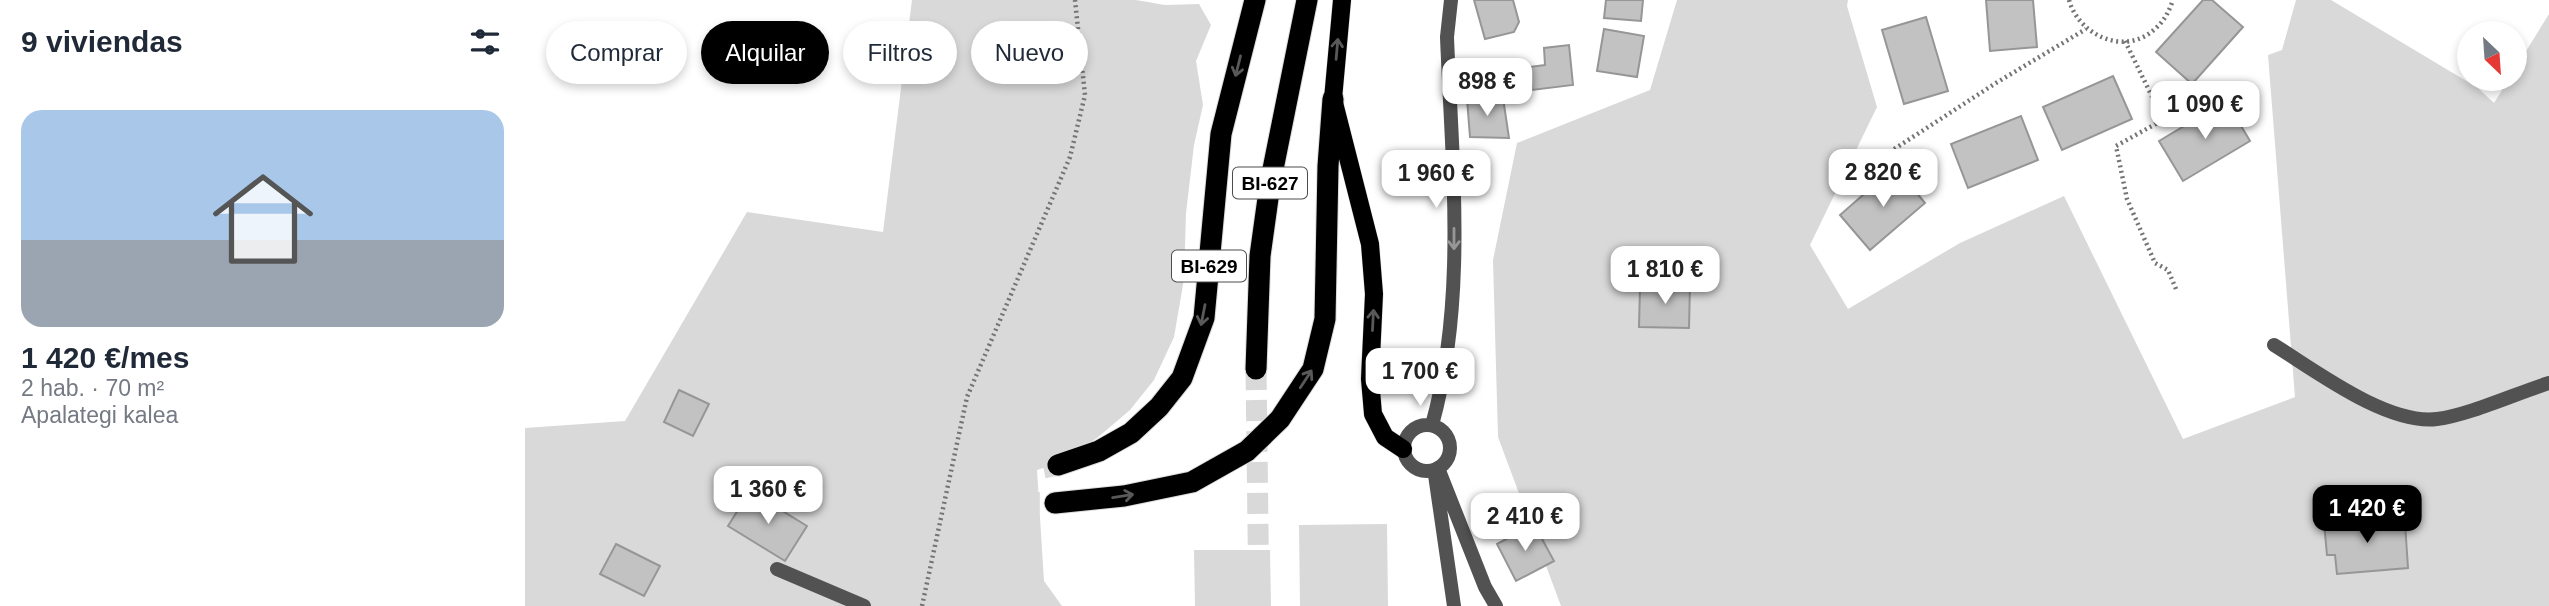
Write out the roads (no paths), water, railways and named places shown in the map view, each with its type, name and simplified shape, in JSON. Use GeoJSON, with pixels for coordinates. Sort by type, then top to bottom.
{"type":"FeatureCollection","features":[{"type":"Feature","properties":{"kind":"highway","name":"BI-629"},"geometry":{"type":"LineString","coordinates":[[1058,465],[1099,451],[1131,433],[1159,407],[1182,378],[1204,318],[1221,134],[1255,0]]}},
{"type":"Feature","properties":{"kind":"highway","name":"BI-627"},"geometry":{"type":"LineString","coordinates":[[1256,369],[1260,256],[1270,184],[1307,0]]}},
{"type":"Feature","properties":{"kind":"highway"},"geometry":{"type":"LineString","coordinates":[[1055,503],[1124,496],[1192,482],[1247,451],[1280,419],[1313,369],[1325,319],[1328,166],[1333,99]]}},
{"type":"Feature","properties":{"kind":"main road"},"geometry":{"type":"LineString","coordinates":[[1342,0],[1333,99],[1370,244],[1374,294],[1370,379],[1373,414],[1385,436],[1403,449]]}},
{"type":"Feature","properties":{"kind":"street"},"geometry":{"type":"LineString","coordinates":[[1432,425],[1442,391],[1449,348],[1454,275],[1447,37],[1451,0]]}},
{"type":"Feature","properties":{"kind":"street"},"geometry":{"type":"LineString","coordinates":[[2274,345],[2371,404],[2410,419],[2437,419],[2549,383]]}},
{"type":"Feature","properties":{"kind":"street"},"geometry":{"type":"LineString","coordinates":[[1432,425],[1445,433],[1450,448],[1448,456],[1436,469],[1423,471],[1415,468],[1405,457],[1404,442],[1412,430],[1432,425]]}},
{"type":"Feature","properties":{"kind":"street"},"geometry":{"type":"LineString","coordinates":[[1436,469],[1454,606]]}},
{"type":"Feature","properties":{"kind":"street"},"geometry":{"type":"LineString","coordinates":[[1436,469],[1485,587],[1496,606]]}},
{"type":"Feature","properties":{"kind":"street"},"geometry":{"type":"LineString","coordinates":[[778,569],[864,606]]}},
{"type":"Feature","properties":{"kind":"tunnel"},"geometry":{"type":"LineString","coordinates":[[1256,369],[1259,606]]}},
{"type":"Feature","properties":{"kind":"tunnel"},"geometry":{"type":"LineString","coordinates":[[525,462],[740,489],[882,501],[1055,503]]}},
{"type":"Feature","properties":{"kind":"tunnel"},"geometry":{"type":"LineString","coordinates":[[922,493],[1058,465]]}}]}
